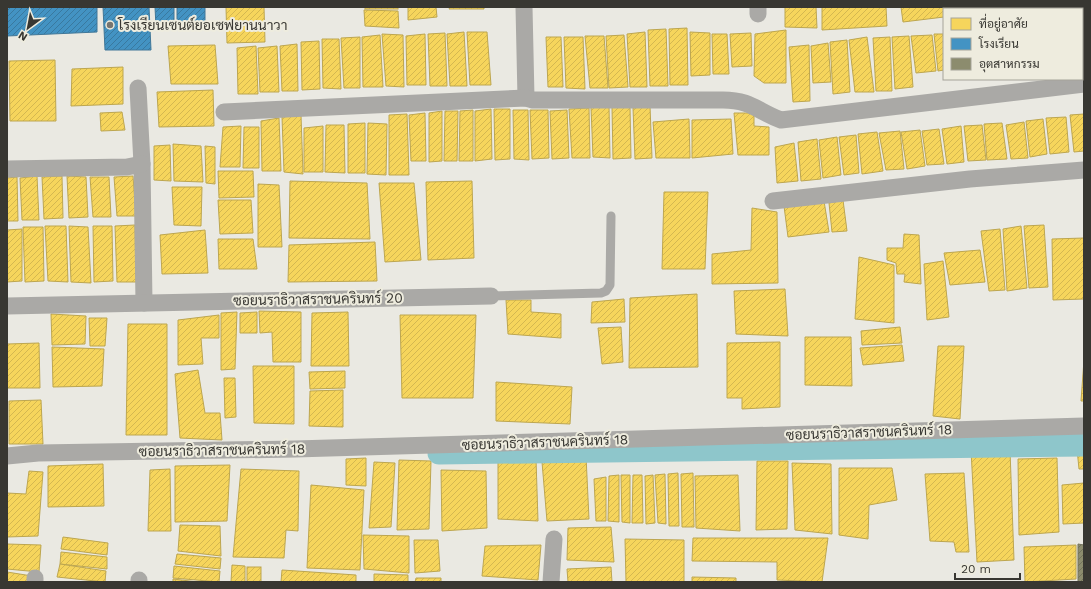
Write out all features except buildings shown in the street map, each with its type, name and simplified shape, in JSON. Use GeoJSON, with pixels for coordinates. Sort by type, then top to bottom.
{"type":"FeatureCollection","features":[{"type":"Feature","properties":{"kind":"street"},"geometry":{"type":"LineString","coordinates":[[524,7],[526,98]]}},
{"type":"Feature","properties":{"kind":"street"},"geometry":{"type":"LineString","coordinates":[[224,112],[526,98],[533,100],[736,100],[754,105],[767,114],[781,120],[1084,84]]}},
{"type":"Feature","properties":{"kind":"street"},"geometry":{"type":"LineString","coordinates":[[138,88],[142,164],[144,303]]}},
{"type":"Feature","properties":{"kind":"street"},"geometry":{"type":"LineString","coordinates":[[7,169],[127,166],[142,164]]}},
{"type":"Feature","properties":{"kind":"street"},"geometry":{"type":"LineString","coordinates":[[773,201],[970,179],[1084,170]]}},
{"type":"Feature","properties":{"kind":"street","name":"ซอยนราธิวาสราชนครินทร์ 20"},"geometry":{"type":"LineString","coordinates":[[7,306],[491,296]]}},
{"type":"Feature","properties":{"kind":"street","name":"ซอยนราธิวาสราชนครินทร์ 18"},"geometry":{"type":"LineString","coordinates":[[7,456],[38,453],[311,449],[1084,426]]}},
{"type":"Feature","properties":{"kind":"street"},"geometry":{"type":"LineString","coordinates":[[551,582],[554,539]]}},
{"type":"Feature","properties":{"kind":"lane"},"geometry":{"type":"LineString","coordinates":[[491,296],[601,293],[606,291],[610,285],[611,216]]}},
{"type":"Feature","properties":{"kind":"waterway"},"geometry":{"type":"LineString","coordinates":[[439,453],[1084,445]]}},
{"type":"Feature","properties":{"kind":"place","name":"โรงเรียนเซนต์ยอเซฟยานนาวา"},"geometry":{"type":"Point","coordinates":[110,25]}}]}
